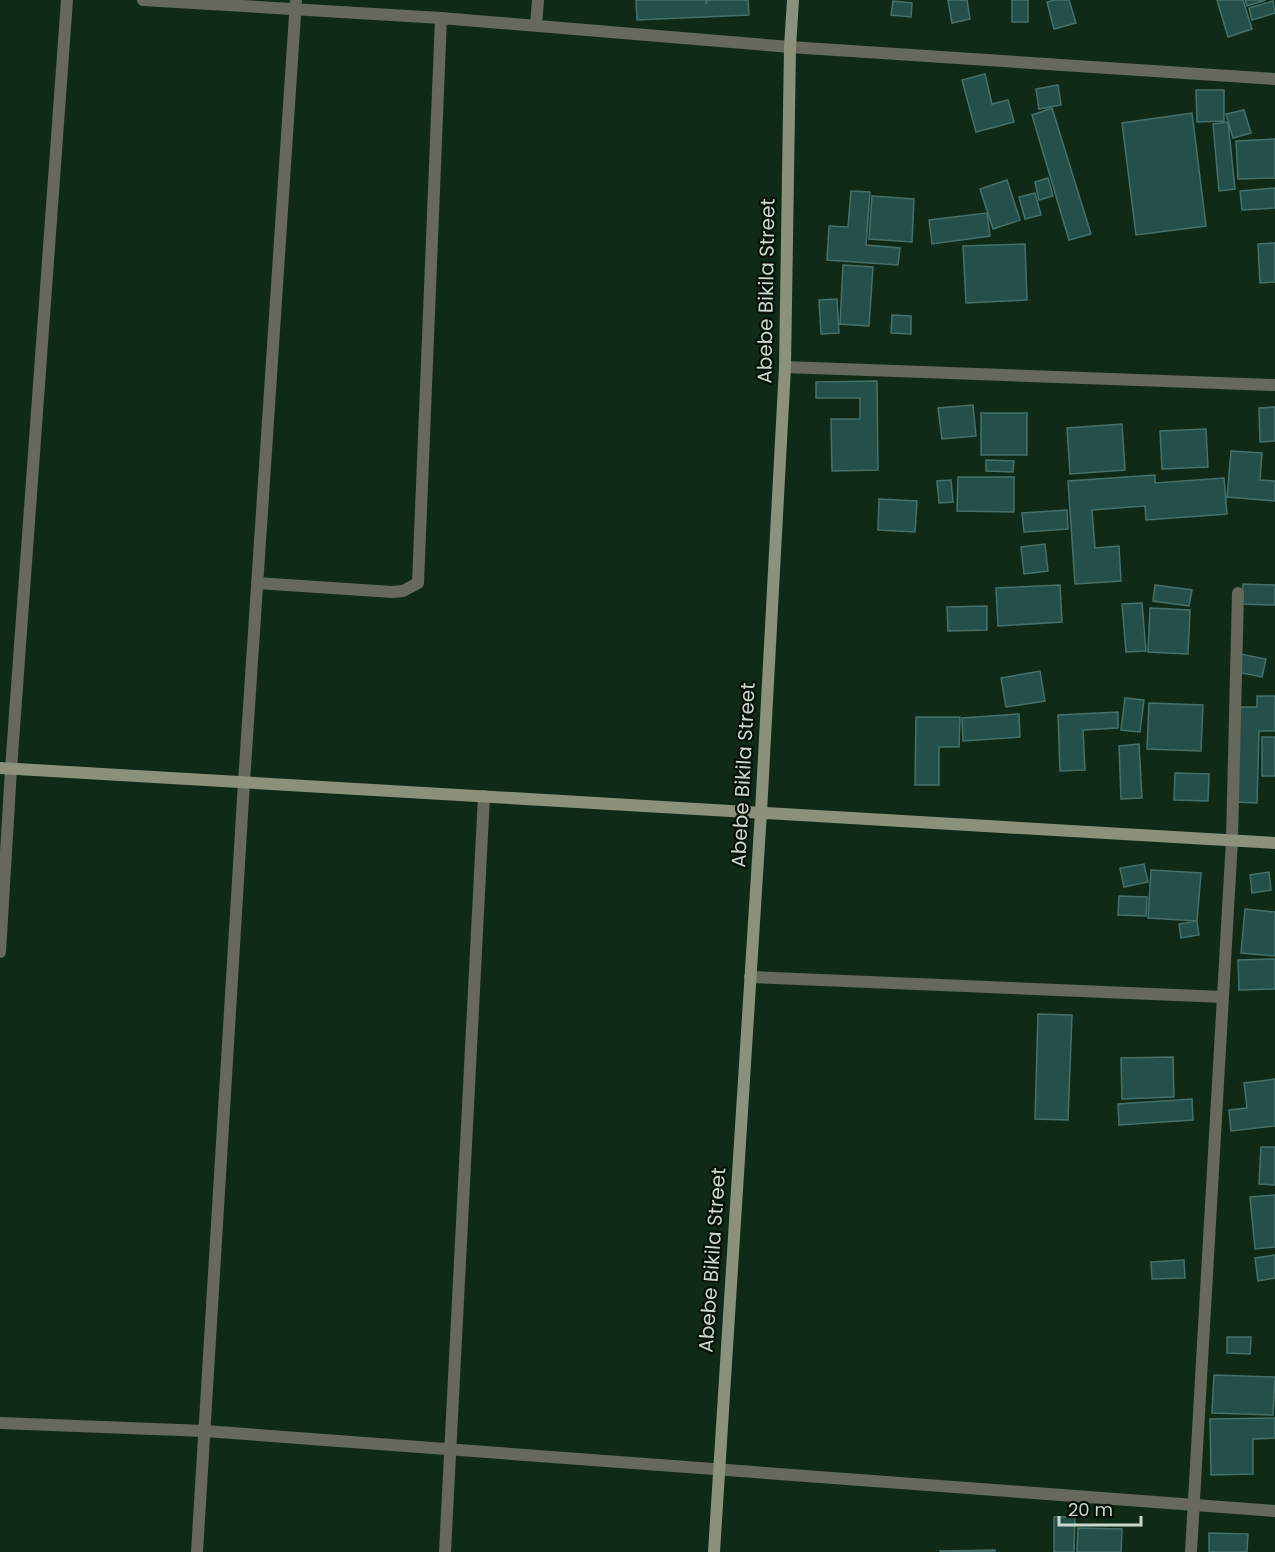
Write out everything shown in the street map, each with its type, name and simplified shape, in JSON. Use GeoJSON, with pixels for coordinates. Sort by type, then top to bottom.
{"type":"FeatureCollection","features":[{"type":"Feature","properties":{"kind":"main road","name":"Abebe Bikila Street"},"geometry":{"type":"LineString","coordinates":[[714,1552],[761,812],[784,367],[790,47],[793,0]]}},
{"type":"Feature","properties":{"kind":"main road"},"geometry":{"type":"LineString","coordinates":[[6,768],[1275,843]]}},
{"type":"Feature","properties":{"kind":"street"},"geometry":{"type":"LineString","coordinates":[[0,952],[6,768],[67,0]]}},
{"type":"Feature","properties":{"kind":"street"},"geometry":{"type":"LineString","coordinates":[[143,0],[295,4],[790,47],[1275,80]]}},
{"type":"Feature","properties":{"kind":"street"},"geometry":{"type":"LineString","coordinates":[[536,25],[538,0]]}},
{"type":"Feature","properties":{"kind":"street"},"geometry":{"type":"LineString","coordinates":[[197,1552],[295,4]]}},
{"type":"Feature","properties":{"kind":"street"},"geometry":{"type":"LineString","coordinates":[[257,583],[392,592],[403,591],[418,583],[441,18]]}},
{"type":"Feature","properties":{"kind":"street"},"geometry":{"type":"LineString","coordinates":[[784,367],[1275,385]]}},
{"type":"Feature","properties":{"kind":"street"},"geometry":{"type":"LineString","coordinates":[[1191,1552],[1232,840],[1238,593]]}},
{"type":"Feature","properties":{"kind":"street"},"geometry":{"type":"LineString","coordinates":[[445,1552],[484,796]]}},
{"type":"Feature","properties":{"kind":"street"},"geometry":{"type":"LineString","coordinates":[[750,977],[1223,997]]}},
{"type":"Feature","properties":{"kind":"street"},"geometry":{"type":"LineString","coordinates":[[0,1423],[205,1431],[1275,1511]]}},
{"type":"Feature","properties":{"kind":"building"},"geometry":{"type":"Polygon","coordinates":[[[636,0],[706,0],[706,4],[707,0],[748,0],[749,15],[637,20],[636,0]]]}},
{"type":"Feature","properties":{"kind":"building"},"geometry":{"type":"Polygon","coordinates":[[[948,0],[967,0],[970,19],[952,23],[948,0]]]}},
{"type":"Feature","properties":{"kind":"building"},"geometry":{"type":"Polygon","coordinates":[[[1012,0],[1028,0],[1028,22],[1012,22],[1012,0]]]}},
{"type":"Feature","properties":{"kind":"building"},"geometry":{"type":"Polygon","coordinates":[[[1069,0],[1076,23],[1054,29],[1047,2],[1069,0]]]}},
{"type":"Feature","properties":{"kind":"building"},"geometry":{"type":"Polygon","coordinates":[[[1217,0],[1243,0],[1252,29],[1228,37],[1217,0]]]}},
{"type":"Feature","properties":{"kind":"building"},"geometry":{"type":"Polygon","coordinates":[[[1245,0],[1266,0],[1247,6],[1245,0]]]}},
{"type":"Feature","properties":{"kind":"building"},"geometry":{"type":"Polygon","coordinates":[[[893,1],[912,3],[911,17],[891,15],[893,1]]]}},
{"type":"Feature","properties":{"kind":"building"},"geometry":{"type":"Polygon","coordinates":[[[1273,1],[1275,13],[1252,20],[1249,8],[1273,1]]]}},
{"type":"Feature","properties":{"kind":"building"},"geometry":{"type":"Polygon","coordinates":[[[985,74],[992,104],[1008,100],[1014,122],[976,132],[962,80],[985,74]]]}},
{"type":"Feature","properties":{"kind":"building"},"geometry":{"type":"Polygon","coordinates":[[[1058,85],[1061,105],[1039,109],[1036,89],[1058,85]]]}},
{"type":"Feature","properties":{"kind":"building"},"geometry":{"type":"Polygon","coordinates":[[[1196,90],[1224,90],[1224,121],[1197,122],[1196,90]]]}},
{"type":"Feature","properties":{"kind":"building"},"geometry":{"type":"Polygon","coordinates":[[[1052,108],[1091,234],[1069,240],[1032,115],[1052,108]]]}},
{"type":"Feature","properties":{"kind":"building"},"geometry":{"type":"Polygon","coordinates":[[[1244,110],[1251,133],[1233,138],[1226,114],[1244,110]]]}},
{"type":"Feature","properties":{"kind":"building"},"geometry":{"type":"Polygon","coordinates":[[[1192,113],[1206,226],[1136,235],[1122,123],[1192,113]]]}},
{"type":"Feature","properties":{"kind":"building"},"geometry":{"type":"Polygon","coordinates":[[[1228,122],[1235,189],[1219,191],[1213,124],[1228,122]]]}},
{"type":"Feature","properties":{"kind":"building"},"geometry":{"type":"Polygon","coordinates":[[[1275,139],[1275,178],[1238,179],[1236,141],[1275,139]]]}},
{"type":"Feature","properties":{"kind":"building"},"geometry":{"type":"Polygon","coordinates":[[[1048,178],[1053,196],[1039,200],[1035,182],[1048,178]]]}},
{"type":"Feature","properties":{"kind":"building"},"geometry":{"type":"Polygon","coordinates":[[[1007,180],[1020,220],[993,229],[980,189],[1007,180]]]}},
{"type":"Feature","properties":{"kind":"building"},"geometry":{"type":"Polygon","coordinates":[[[1275,188],[1275,208],[1242,210],[1240,191],[1275,188]]]}},
{"type":"Feature","properties":{"kind":"building"},"geometry":{"type":"Polygon","coordinates":[[[851,191],[870,192],[866,245],[900,248],[898,265],[827,260],[829,226],[848,227],[851,191]]]}},
{"type":"Feature","properties":{"kind":"building"},"geometry":{"type":"Polygon","coordinates":[[[1035,193],[1041,215],[1025,219],[1019,197],[1035,193]]]}},
{"type":"Feature","properties":{"kind":"building"},"geometry":{"type":"Polygon","coordinates":[[[872,196],[914,199],[912,242],[869,239],[872,196]]]}},
{"type":"Feature","properties":{"kind":"building"},"geometry":{"type":"Polygon","coordinates":[[[987,213],[990,236],[932,244],[929,220],[987,213]]]}},
{"type":"Feature","properties":{"kind":"building"},"geometry":{"type":"Polygon","coordinates":[[[1275,243],[1275,282],[1260,283],[1258,244],[1275,243]]]}},
{"type":"Feature","properties":{"kind":"building"},"geometry":{"type":"Polygon","coordinates":[[[1025,244],[1027,300],[966,303],[963,246],[1025,244]]]}},
{"type":"Feature","properties":{"kind":"building"},"geometry":{"type":"Polygon","coordinates":[[[843,265],[873,267],[869,326],[840,324],[843,265]]]}},
{"type":"Feature","properties":{"kind":"building"},"geometry":{"type":"Polygon","coordinates":[[[837,299],[839,333],[821,334],[819,300],[837,299]]]}},
{"type":"Feature","properties":{"kind":"building"},"geometry":{"type":"Polygon","coordinates":[[[892,315],[911,316],[911,334],[891,333],[892,315]]]}},
{"type":"Feature","properties":{"kind":"building"},"geometry":{"type":"Polygon","coordinates":[[[877,381],[878,470],[832,471],[831,419],[860,419],[860,398],[816,398],[816,382],[877,381]]]}},
{"type":"Feature","properties":{"kind":"building"},"geometry":{"type":"Polygon","coordinates":[[[973,405],[976,436],[942,439],[938,408],[973,405]]]}},
{"type":"Feature","properties":{"kind":"building"},"geometry":{"type":"Polygon","coordinates":[[[1275,407],[1275,441],[1260,442],[1259,408],[1275,407]]]}},
{"type":"Feature","properties":{"kind":"building"},"geometry":{"type":"Polygon","coordinates":[[[981,413],[1027,413],[1027,455],[981,455],[981,413]]]}},
{"type":"Feature","properties":{"kind":"building"},"geometry":{"type":"Polygon","coordinates":[[[1122,424],[1125,470],[1070,474],[1067,428],[1122,424]]]}},
{"type":"Feature","properties":{"kind":"building"},"geometry":{"type":"Polygon","coordinates":[[[1206,429],[1208,467],[1162,469],[1160,431],[1206,429]]]}},
{"type":"Feature","properties":{"kind":"building"},"geometry":{"type":"Polygon","coordinates":[[[1231,451],[1262,453],[1260,480],[1275,481],[1275,501],[1227,497],[1231,451]]]}},
{"type":"Feature","properties":{"kind":"building"},"geometry":{"type":"Polygon","coordinates":[[[986,460],[1014,461],[1013,472],[986,471],[986,460]]]}},
{"type":"Feature","properties":{"kind":"building"},"geometry":{"type":"Polygon","coordinates":[[[1155,475],[1155,483],[1224,478],[1227,514],[1146,520],[1145,506],[1092,510],[1095,548],[1119,546],[1121,581],[1075,584],[1068,481],[1155,475]]]}},
{"type":"Feature","properties":{"kind":"building"},"geometry":{"type":"Polygon","coordinates":[[[958,477],[1014,477],[1014,512],[957,511],[958,477]]]}},
{"type":"Feature","properties":{"kind":"building"},"geometry":{"type":"Polygon","coordinates":[[[951,480],[953,502],[939,503],[937,481],[951,480]]]}},
{"type":"Feature","properties":{"kind":"building"},"geometry":{"type":"Polygon","coordinates":[[[879,499],[917,501],[915,532],[878,530],[879,499]]]}},
{"type":"Feature","properties":{"kind":"building"},"geometry":{"type":"Polygon","coordinates":[[[1067,510],[1068,529],[1024,532],[1022,513],[1067,510]]]}},
{"type":"Feature","properties":{"kind":"building"},"geometry":{"type":"Polygon","coordinates":[[[1045,544],[1048,571],[1024,574],[1021,547],[1045,544]]]}},
{"type":"Feature","properties":{"kind":"building"},"geometry":{"type":"Polygon","coordinates":[[[1243,584],[1275,585],[1275,605],[1242,604],[1243,584]]]}},
{"type":"Feature","properties":{"kind":"building"},"geometry":{"type":"Polygon","coordinates":[[[1060,585],[1062,622],[998,626],[996,588],[1060,585]]]}},
{"type":"Feature","properties":{"kind":"building"},"geometry":{"type":"Polygon","coordinates":[[[1155,585],[1192,590],[1189,606],[1153,601],[1155,585]]]}},
{"type":"Feature","properties":{"kind":"building"},"geometry":{"type":"Polygon","coordinates":[[[1142,603],[1146,651],[1126,652],[1122,604],[1142,603]]]}},
{"type":"Feature","properties":{"kind":"building"},"geometry":{"type":"Polygon","coordinates":[[[987,606],[987,630],[948,631],[947,607],[987,606]]]}},
{"type":"Feature","properties":{"kind":"building"},"geometry":{"type":"Polygon","coordinates":[[[1150,608],[1190,610],[1188,654],[1148,652],[1150,608]]]}},
{"type":"Feature","properties":{"kind":"building"},"geometry":{"type":"Polygon","coordinates":[[[1240,654],[1266,659],[1262,677],[1236,672],[1240,654]]]}},
{"type":"Feature","properties":{"kind":"building"},"geometry":{"type":"Polygon","coordinates":[[[1040,671],[1045,701],[1006,707],[1001,678],[1040,671]]]}},
{"type":"Feature","properties":{"kind":"building"},"geometry":{"type":"Polygon","coordinates":[[[1257,696],[1275,696],[1275,731],[1259,731],[1257,803],[1234,802],[1236,707],[1257,707],[1257,696]]]}},
{"type":"Feature","properties":{"kind":"building"},"geometry":{"type":"Polygon","coordinates":[[[1125,698],[1144,700],[1140,732],[1121,730],[1125,698]]]}},
{"type":"Feature","properties":{"kind":"building"},"geometry":{"type":"Polygon","coordinates":[[[1149,703],[1203,705],[1201,751],[1147,749],[1149,703]]]}},
{"type":"Feature","properties":{"kind":"building"},"geometry":{"type":"Polygon","coordinates":[[[1118,712],[1118,728],[1083,730],[1085,770],[1060,771],[1058,715],[1118,712]]]}},
{"type":"Feature","properties":{"kind":"building"},"geometry":{"type":"Polygon","coordinates":[[[1019,714],[1020,737],[963,741],[962,718],[1019,714]]]}},
{"type":"Feature","properties":{"kind":"building"},"geometry":{"type":"Polygon","coordinates":[[[916,717],[960,717],[959,747],[939,747],[939,785],[915,785],[916,717]]]}},
{"type":"Feature","properties":{"kind":"building"},"geometry":{"type":"Polygon","coordinates":[[[1262,737],[1275,737],[1275,776],[1262,776],[1262,737]]]}},
{"type":"Feature","properties":{"kind":"building"},"geometry":{"type":"Polygon","coordinates":[[[1139,744],[1142,798],[1121,799],[1119,746],[1139,744]]]}},
{"type":"Feature","properties":{"kind":"building"},"geometry":{"type":"Polygon","coordinates":[[[1175,773],[1209,774],[1208,801],[1174,800],[1175,773]]]}},
{"type":"Feature","properties":{"kind":"building"},"geometry":{"type":"Polygon","coordinates":[[[1144,864],[1148,882],[1124,887],[1120,868],[1144,864]]]}},
{"type":"Feature","properties":{"kind":"building"},"geometry":{"type":"Polygon","coordinates":[[[1151,870],[1201,873],[1197,921],[1148,918],[1151,870]]]}},
{"type":"Feature","properties":{"kind":"building"},"geometry":{"type":"Polygon","coordinates":[[[1269,872],[1271,890],[1252,893],[1250,875],[1269,872]]]}},
{"type":"Feature","properties":{"kind":"building"},"geometry":{"type":"Polygon","coordinates":[[[1119,896],[1147,897],[1146,916],[1118,915],[1119,896]]]}},
{"type":"Feature","properties":{"kind":"building"},"geometry":{"type":"Polygon","coordinates":[[[1245,909],[1275,912],[1275,956],[1241,953],[1245,909]]]}},
{"type":"Feature","properties":{"kind":"building"},"geometry":{"type":"Polygon","coordinates":[[[1197,921],[1199,935],[1181,938],[1179,924],[1197,921]]]}},
{"type":"Feature","properties":{"kind":"building"},"geometry":{"type":"Polygon","coordinates":[[[1275,959],[1275,989],[1239,990],[1238,960],[1275,959]]]}},
{"type":"Feature","properties":{"kind":"building"},"geometry":{"type":"Polygon","coordinates":[[[1038,1014],[1072,1015],[1068,1120],[1035,1119],[1038,1014]]]}},
{"type":"Feature","properties":{"kind":"building"},"geometry":{"type":"Polygon","coordinates":[[[1173,1057],[1174,1097],[1122,1099],[1121,1058],[1173,1057]]]}},
{"type":"Feature","properties":{"kind":"building"},"geometry":{"type":"Polygon","coordinates":[[[1275,1079],[1275,1126],[1231,1131],[1229,1110],[1247,1108],[1244,1083],[1275,1079]]]}},
{"type":"Feature","properties":{"kind":"building"},"geometry":{"type":"Polygon","coordinates":[[[1192,1099],[1193,1120],[1119,1125],[1118,1104],[1192,1099]]]}},
{"type":"Feature","properties":{"kind":"building"},"geometry":{"type":"Polygon","coordinates":[[[1261,1147],[1275,1147],[1275,1185],[1259,1184],[1261,1147]]]}},
{"type":"Feature","properties":{"kind":"building"},"geometry":{"type":"Polygon","coordinates":[[[1275,1195],[1275,1247],[1255,1249],[1250,1197],[1275,1195]]]}},
{"type":"Feature","properties":{"kind":"building"},"geometry":{"type":"Polygon","coordinates":[[[1275,1255],[1275,1278],[1258,1281],[1255,1258],[1275,1255]]]}},
{"type":"Feature","properties":{"kind":"building"},"geometry":{"type":"Polygon","coordinates":[[[1184,1260],[1185,1278],[1152,1279],[1151,1262],[1184,1260]]]}},
{"type":"Feature","properties":{"kind":"building"},"geometry":{"type":"Polygon","coordinates":[[[1227,1337],[1251,1337],[1250,1354],[1227,1353],[1227,1337]]]}},
{"type":"Feature","properties":{"kind":"building"},"geometry":{"type":"Polygon","coordinates":[[[1214,1375],[1275,1377],[1273,1415],[1212,1413],[1214,1375]]]}},
{"type":"Feature","properties":{"kind":"building"},"geometry":{"type":"Polygon","coordinates":[[[1275,1418],[1275,1438],[1253,1439],[1253,1474],[1211,1475],[1210,1419],[1275,1418]]]}},
{"type":"Feature","properties":{"kind":"building"},"geometry":{"type":"Polygon","coordinates":[[[1054,1517],[1075,1517],[1074,1552],[1054,1552],[1054,1517]]]}},
{"type":"Feature","properties":{"kind":"building"},"geometry":{"type":"Polygon","coordinates":[[[1078,1528],[1122,1529],[1121,1552],[1077,1552],[1078,1528]]]}},
{"type":"Feature","properties":{"kind":"building"},"geometry":{"type":"Polygon","coordinates":[[[1209,1533],[1248,1534],[1247,1552],[1209,1552],[1209,1533]]]}},
{"type":"Feature","properties":{"kind":"building"},"geometry":{"type":"Polygon","coordinates":[[[995,1550],[995,1552],[940,1551],[995,1550]]]}}]}
